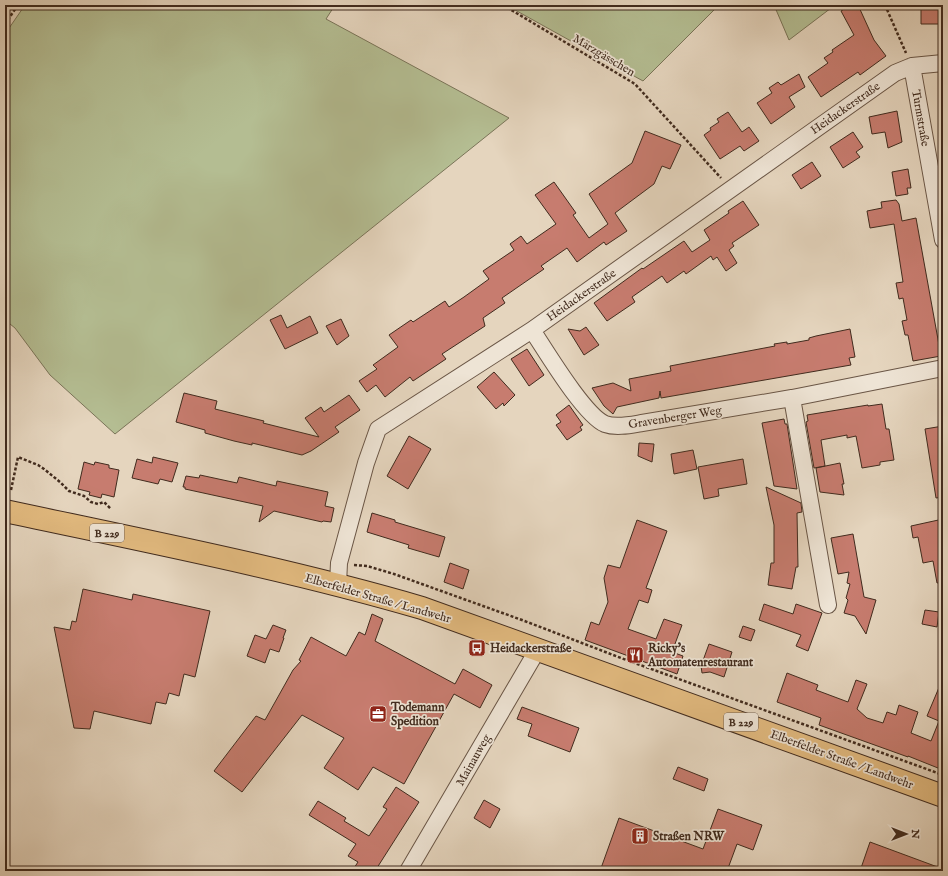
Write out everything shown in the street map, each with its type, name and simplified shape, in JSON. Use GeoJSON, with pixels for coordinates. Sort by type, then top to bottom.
{"type":"FeatureCollection","features":[{"type":"Feature","properties":{"kind":"main road","name":"Elberfelder Straße / Landwehr"},"geometry":{"type":"LineString","coordinates":[[8,501],[210,555],[338,574],[425,609],[943,796]]}},
{"type":"Feature","properties":{"kind":"street","name":"Heidackerstraße"},"geometry":{"type":"LineString","coordinates":[[338,574],[366,463],[378,429],[532,330],[895,73],[912,66],[943,63]]}},
{"type":"Feature","properties":{"kind":"street","name":"Turmstraße"},"geometry":{"type":"LineString","coordinates":[[912,66],[943,240]]}},
{"type":"Feature","properties":{"kind":"street","name":"Gravenberger Weg"},"geometry":{"type":"LineString","coordinates":[[532,330],[591,414],[605,424],[621,426],[642,424],[792,398],[943,368]]}},
{"type":"Feature","properties":{"kind":"street"},"geometry":{"type":"LineString","coordinates":[[792,398],[828,604]]}},
{"type":"Feature","properties":{"kind":"street","name":"Mainauweg"},"geometry":{"type":"LineString","coordinates":[[408,871],[538,649]]}},
{"type":"Feature","properties":{"kind":"path"},"geometry":{"type":"LineString","coordinates":[[5,24],[18,5]]}},
{"type":"Feature","properties":{"kind":"path","name":"Märzgässchen"},"geometry":{"type":"LineString","coordinates":[[503,5],[636,84],[731,189]]}},
{"type":"Feature","properties":{"kind":"path"},"geometry":{"type":"LineString","coordinates":[[884,5],[912,66]]}},
{"type":"Feature","properties":{"kind":"path"},"geometry":{"type":"LineString","coordinates":[[8,501],[18,457],[44,469],[69,491],[84,496],[91,502],[98,504],[104,502],[111,509]]}},
{"type":"Feature","properties":{"kind":"path"},"geometry":{"type":"LineString","coordinates":[[338,574],[367,566],[394,574],[943,775]]}},
{"type":"Feature","properties":{"kind":"green space"},"geometry":{"type":"Polygon","coordinates":[[[25,5],[335,5],[326,19],[509,118],[115,434],[50,375],[15,328],[5,320],[5,34],[25,5]]]}},
{"type":"Feature","properties":{"kind":"green space"},"geometry":{"type":"Polygon","coordinates":[[[506,5],[719,5],[643,81],[506,5]]]}},
{"type":"Feature","properties":{"kind":"green space"},"geometry":{"type":"Polygon","coordinates":[[[774,5],[835,5],[789,40],[774,5]]]}},
{"type":"Feature","properties":{"kind":"building"},"geometry":{"type":"Polygon","coordinates":[[[851,5],[858,5],[874,40],[886,56],[860,75],[858,72],[821,97],[808,77],[828,63],[824,58],[833,52],[832,50],[854,35],[841,11],[851,5]]]}},
{"type":"Feature","properties":{"kind":"building"},"geometry":{"type":"Polygon","coordinates":[[[921,5],[943,5],[943,22],[940,22],[939,24],[921,24],[921,5]]]}},
{"type":"Feature","properties":{"kind":"building"},"geometry":{"type":"Polygon","coordinates":[[[799,74],[805,87],[789,97],[795,107],[771,124],[757,103],[772,93],[769,88],[778,82],[781,85],[799,74]]]}},
{"type":"Feature","properties":{"kind":"building"},"geometry":{"type":"Polygon","coordinates":[[[897,111],[902,142],[888,148],[885,132],[872,134],[869,117],[897,111]]]}},
{"type":"Feature","properties":{"kind":"building"},"geometry":{"type":"Polygon","coordinates":[[[728,112],[742,132],[749,127],[759,141],[744,151],[740,146],[720,159],[704,135],[711,130],[710,128],[719,122],[717,119],[728,112]]]}},
{"type":"Feature","properties":{"kind":"building"},"geometry":{"type":"Polygon","coordinates":[[[645,131],[681,145],[670,169],[662,166],[654,184],[615,213],[627,231],[606,245],[604,242],[577,262],[567,248],[541,266],[544,269],[502,298],[505,303],[483,318],[485,326],[442,354],[446,359],[413,381],[410,377],[385,397],[376,385],[367,392],[359,381],[377,369],[373,365],[398,347],[389,335],[411,320],[413,322],[445,301],[449,307],[489,279],[483,271],[514,250],[510,244],[521,236],[527,244],[556,224],[535,195],[554,182],[576,213],[573,215],[589,238],[608,224],[589,194],[632,163],[645,131]]]}},
{"type":"Feature","properties":{"kind":"building"},"geometry":{"type":"Polygon","coordinates":[[[853,132],[863,147],[856,152],[860,157],[843,168],[830,147],[853,132]]]}},
{"type":"Feature","properties":{"kind":"building"},"geometry":{"type":"Polygon","coordinates":[[[812,162],[821,176],[801,189],[792,175],[812,162]]]}},
{"type":"Feature","properties":{"kind":"building"},"geometry":{"type":"Polygon","coordinates":[[[908,169],[911,188],[907,188],[908,194],[896,196],[892,172],[908,169]]]}},
{"type":"Feature","properties":{"kind":"building"},"geometry":{"type":"Polygon","coordinates":[[[896,200],[899,204],[902,221],[916,218],[941,356],[913,361],[908,335],[905,335],[902,321],[907,320],[903,298],[899,299],[896,283],[903,282],[894,224],[870,228],[867,211],[882,208],[881,202],[896,200]]]}},
{"type":"Feature","properties":{"kind":"building"},"geometry":{"type":"Polygon","coordinates":[[[743,201],[759,225],[732,243],[734,246],[729,250],[737,263],[726,271],[717,257],[713,260],[711,256],[686,274],[684,271],[667,283],[662,276],[632,297],[635,302],[607,321],[594,303],[642,268],[643,269],[684,241],[692,252],[710,240],[704,230],[729,213],[728,211],[743,201]]]}},
{"type":"Feature","properties":{"kind":"building"},"geometry":{"type":"Polygon","coordinates":[[[281,315],[287,328],[310,316],[318,333],[285,349],[270,320],[281,315]]]}},
{"type":"Feature","properties":{"kind":"building"},"geometry":{"type":"Polygon","coordinates":[[[341,319],[349,336],[337,345],[326,326],[341,319]]]}},
{"type":"Feature","properties":{"kind":"building"},"geometry":{"type":"Polygon","coordinates":[[[586,327],[599,345],[584,355],[568,329],[580,331],[586,327]]]}},
{"type":"Feature","properties":{"kind":"building"},"geometry":{"type":"Polygon","coordinates":[[[850,329],[855,357],[849,358],[851,365],[661,398],[660,391],[659,398],[617,407],[613,414],[604,406],[592,388],[613,383],[631,391],[629,379],[671,371],[670,366],[775,346],[774,344],[787,342],[787,344],[809,340],[809,338],[816,336],[850,329]]]}},
{"type":"Feature","properties":{"kind":"building"},"geometry":{"type":"Polygon","coordinates":[[[527,349],[544,375],[529,386],[511,359],[527,349]]]}},
{"type":"Feature","properties":{"kind":"building"},"geometry":{"type":"Polygon","coordinates":[[[494,372],[515,395],[504,406],[503,403],[496,409],[477,387],[494,372]]]}},
{"type":"Feature","properties":{"kind":"building"},"geometry":{"type":"Polygon","coordinates":[[[184,393],[217,401],[215,409],[319,437],[305,418],[321,407],[324,412],[349,395],[360,410],[335,427],[339,432],[311,451],[302,455],[252,443],[252,445],[234,441],[205,433],[205,430],[176,422],[184,393]]]}},
{"type":"Feature","properties":{"kind":"building"},"geometry":{"type":"Polygon","coordinates":[[[882,404],[886,429],[889,429],[894,460],[880,462],[880,465],[862,468],[856,436],[847,438],[847,435],[821,440],[825,466],[814,468],[806,422],[808,421],[807,415],[882,404]]]}},
{"type":"Feature","properties":{"kind":"building"},"geometry":{"type":"Polygon","coordinates":[[[569,405],[583,425],[580,427],[582,430],[567,440],[556,425],[561,422],[556,415],[569,405]]]}},
{"type":"Feature","properties":{"kind":"building"},"geometry":{"type":"Polygon","coordinates":[[[784,419],[785,424],[787,424],[797,489],[774,486],[762,423],[784,419]]]}},
{"type":"Feature","properties":{"kind":"building"},"geometry":{"type":"Polygon","coordinates":[[[943,426],[943,497],[936,498],[925,429],[943,426]]]}},
{"type":"Feature","properties":{"kind":"building"},"geometry":{"type":"Polygon","coordinates":[[[409,436],[431,449],[408,489],[387,476],[409,436]]]}},
{"type":"Feature","properties":{"kind":"building"},"geometry":{"type":"Polygon","coordinates":[[[639,443],[654,444],[652,462],[638,456],[639,443]]]}},
{"type":"Feature","properties":{"kind":"building"},"geometry":{"type":"Polygon","coordinates":[[[693,450],[697,469],[674,474],[671,454],[693,450]]]}},
{"type":"Feature","properties":{"kind":"building"},"geometry":{"type":"Polygon","coordinates":[[[153,457],[178,463],[172,482],[160,479],[158,484],[132,478],[137,459],[152,463],[153,457]]]}},
{"type":"Feature","properties":{"kind":"building"},"geometry":{"type":"Polygon","coordinates":[[[743,459],[747,484],[718,489],[719,496],[704,499],[698,467],[743,459]]]}},
{"type":"Feature","properties":{"kind":"building"},"geometry":{"type":"Polygon","coordinates":[[[84,462],[94,465],[95,462],[109,465],[109,468],[119,470],[114,497],[102,494],[101,498],[89,495],[90,492],[78,489],[84,462]]]}},
{"type":"Feature","properties":{"kind":"building"},"geometry":{"type":"Polygon","coordinates":[[[840,463],[844,484],[842,484],[844,495],[820,492],[816,468],[840,463]]]}},
{"type":"Feature","properties":{"kind":"building"},"geometry":{"type":"Polygon","coordinates":[[[200,475],[237,483],[239,477],[276,486],[277,481],[328,492],[325,506],[334,508],[331,522],[322,522],[274,511],[259,522],[263,506],[185,489],[185,487],[183,487],[186,476],[199,478],[200,475]]]}},
{"type":"Feature","properties":{"kind":"building"},"geometry":{"type":"Polygon","coordinates":[[[766,487],[801,503],[802,512],[797,513],[798,567],[796,567],[792,589],[768,585],[771,563],[774,563],[774,525],[766,487]]]}},
{"type":"Feature","properties":{"kind":"building"},"geometry":{"type":"Polygon","coordinates":[[[372,513],[395,520],[395,522],[445,537],[439,557],[408,548],[409,545],[367,532],[372,513]]]}},
{"type":"Feature","properties":{"kind":"building"},"geometry":{"type":"Polygon","coordinates":[[[943,519],[943,582],[937,583],[933,561],[923,563],[918,537],[913,538],[911,526],[943,519]]]}},
{"type":"Feature","properties":{"kind":"building"},"geometry":{"type":"Polygon","coordinates":[[[637,520],[667,531],[646,588],[652,590],[648,603],[639,600],[628,629],[656,639],[664,619],[682,625],[672,652],[683,656],[677,674],[585,640],[591,622],[599,625],[608,602],[604,578],[608,565],[620,568],[637,520]]]}},
{"type":"Feature","properties":{"kind":"building"},"geometry":{"type":"Polygon","coordinates":[[[853,534],[864,597],[876,600],[866,634],[855,616],[844,613],[848,600],[846,598],[850,584],[847,583],[849,572],[838,574],[831,538],[853,534]]]}},
{"type":"Feature","properties":{"kind":"building"},"geometry":{"type":"Polygon","coordinates":[[[450,563],[469,570],[463,589],[444,582],[450,563]]]}},
{"type":"Feature","properties":{"kind":"building"},"geometry":{"type":"Polygon","coordinates":[[[83,589],[132,600],[133,594],[210,611],[195,677],[184,674],[179,696],[169,693],[166,704],[156,702],[151,724],[94,711],[90,729],[74,728],[54,627],[70,630],[72,621],[76,622],[83,589]]]}},
{"type":"Feature","properties":{"kind":"building"},"geometry":{"type":"Polygon","coordinates":[[[764,604],[793,614],[796,604],[822,613],[808,651],[796,646],[801,635],[759,620],[764,604]]]}},
{"type":"Feature","properties":{"kind":"building"},"geometry":{"type":"Polygon","coordinates":[[[925,610],[939,612],[937,627],[922,624],[925,610]]]}},
{"type":"Feature","properties":{"kind":"building","name":"Todemann Spedition"},"geometry":{"type":"Polygon","coordinates":[[[372,614],[383,619],[375,641],[455,684],[463,669],[492,685],[480,708],[454,694],[404,784],[373,767],[358,790],[324,768],[344,738],[302,715],[242,792],[214,771],[256,716],[265,720],[293,670],[301,661],[299,660],[311,637],[346,656],[359,632],[365,635],[372,614]]]}},
{"type":"Feature","properties":{"kind":"building"},"geometry":{"type":"Polygon","coordinates":[[[273,625],[286,630],[279,652],[270,649],[265,663],[247,656],[255,635],[266,639],[273,625]]]}},
{"type":"Feature","properties":{"kind":"building"},"geometry":{"type":"Polygon","coordinates":[[[743,626],[755,630],[751,641],[739,637],[743,626]]]}},
{"type":"Feature","properties":{"kind":"building"},"geometry":{"type":"Polygon","coordinates":[[[709,644],[732,652],[724,677],[710,672],[702,673],[701,666],[709,644]]]}},
{"type":"Feature","properties":{"kind":"building"},"geometry":{"type":"Polygon","coordinates":[[[787,673],[818,685],[816,690],[848,702],[856,680],[867,684],[857,709],[867,718],[883,723],[887,712],[896,715],[899,705],[918,712],[911,733],[931,741],[939,721],[927,716],[943,678],[943,770],[908,756],[819,725],[821,718],[777,702],[787,673]]]}},
{"type":"Feature","properties":{"kind":"building"},"geometry":{"type":"Polygon","coordinates":[[[522,707],[579,728],[570,752],[528,736],[532,724],[517,719],[522,707]]]}},
{"type":"Feature","properties":{"kind":"building"},"geometry":{"type":"Polygon","coordinates":[[[678,767],[708,779],[704,791],[673,779],[678,767]]]}},
{"type":"Feature","properties":{"kind":"building"},"geometry":{"type":"Polygon","coordinates":[[[396,787],[419,802],[375,871],[352,871],[358,862],[348,856],[356,844],[309,815],[318,801],[346,818],[344,821],[369,836],[387,809],[383,807],[396,787]]]}},
{"type":"Feature","properties":{"kind":"building"},"geometry":{"type":"Polygon","coordinates":[[[484,800],[500,809],[490,828],[474,818],[484,800]]]}},
{"type":"Feature","properties":{"kind":"building","name":"Straßen NRW"},"geometry":{"type":"Polygon","coordinates":[[[718,809],[762,825],[753,850],[737,844],[727,871],[600,871],[619,818],[703,849],[718,809]]]}},
{"type":"Feature","properties":{"kind":"building"},"geometry":{"type":"Polygon","coordinates":[[[870,842],[943,869],[943,871],[860,871],[870,842]]]}},
{"type":"Feature","properties":{"kind":"place","name":"Heidackerstraße"},"geometry":{"type":"Point","coordinates":[477,648]}},
{"type":"Feature","properties":{"kind":"place","name":"Ricky's Automatenrestaurant"},"geometry":{"type":"Point","coordinates":[635,655]}},
{"type":"Feature","properties":{"kind":"place","name":"Todemann Spedition"},"geometry":{"type":"Point","coordinates":[378,714]}},
{"type":"Feature","properties":{"kind":"place","name":"Straßen NRW"},"geometry":{"type":"Point","coordinates":[640,836]}}]}
